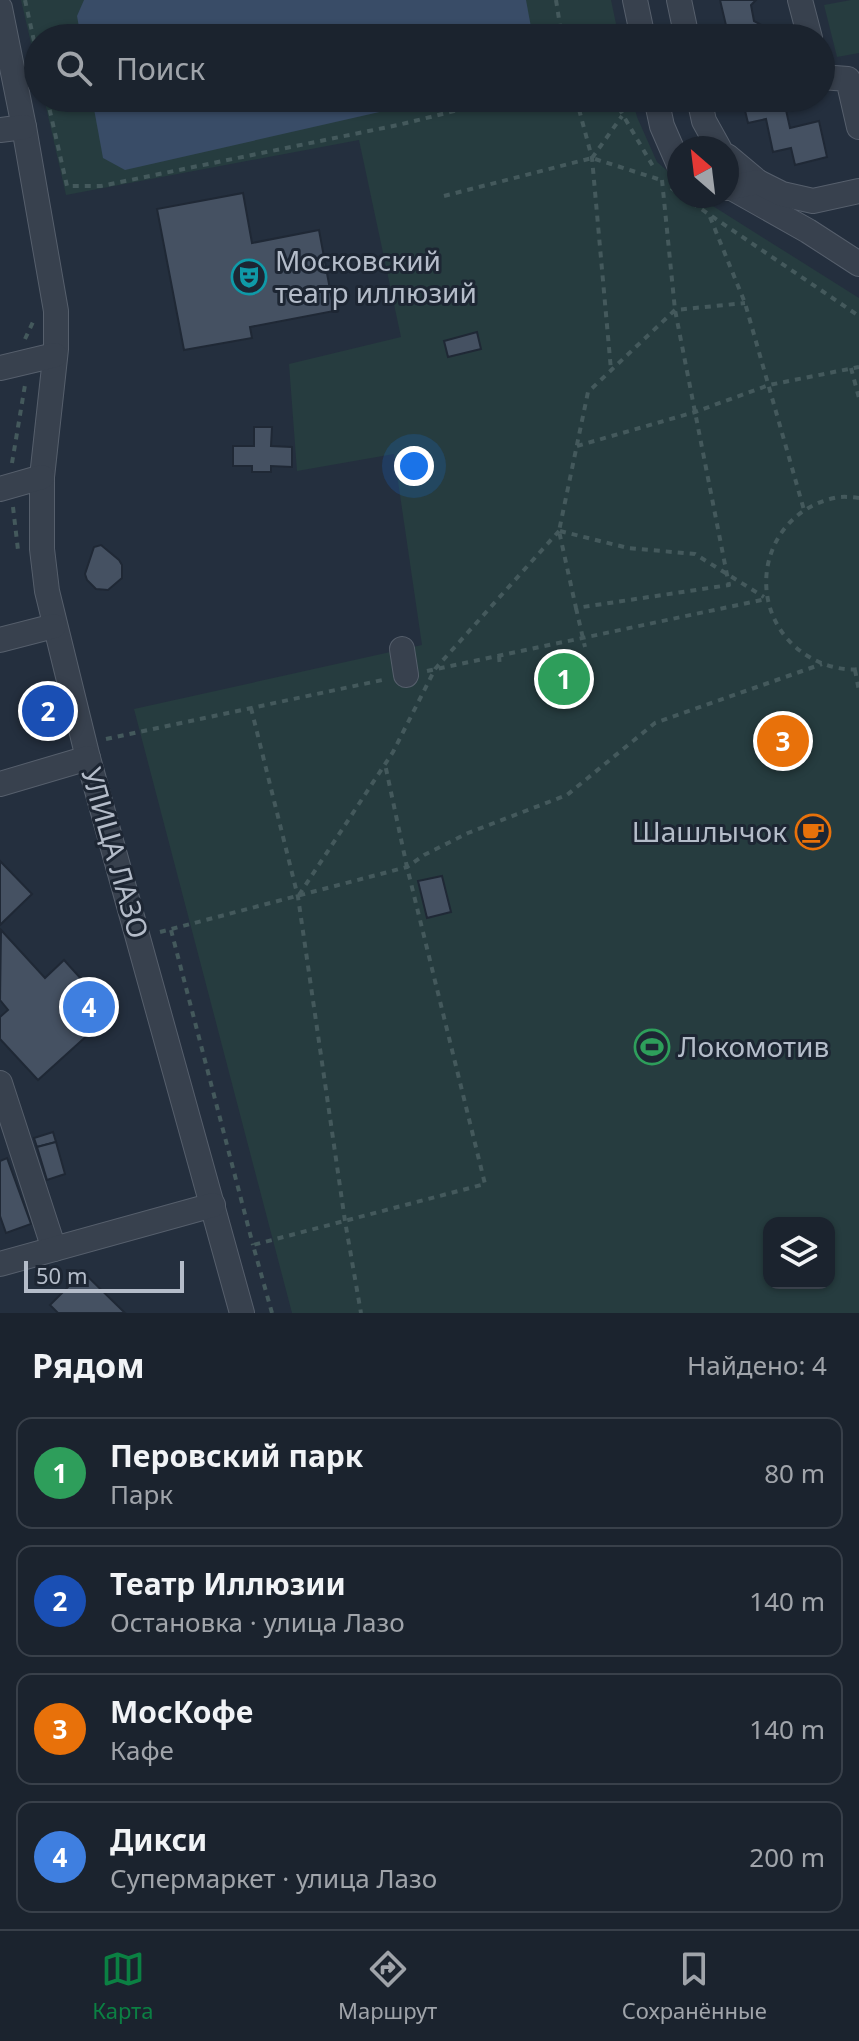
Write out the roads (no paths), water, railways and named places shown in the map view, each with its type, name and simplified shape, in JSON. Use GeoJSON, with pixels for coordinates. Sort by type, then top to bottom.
{"type":"FeatureCollection","features":[{"type":"Feature","properties":{"kind":"street"},"geometry":{"type":"LineString","coordinates":[[635,0],[640,24]]}},
{"type":"Feature","properties":{"kind":"street"},"geometry":{"type":"LineString","coordinates":[[679,0],[684,24]]}},
{"type":"Feature","properties":{"kind":"street"},"geometry":{"type":"LineString","coordinates":[[800,0],[806,24]]}},
{"type":"Feature","properties":{"kind":"street","name":"УЛИЦА ЛАЗО"},"geometry":{"type":"LineString","coordinates":[[0,8],[12,128],[51,274],[56,311],[55,355],[42,477],[42,549],[54,626],[242,1313]]}},
{"type":"Feature","properties":{"kind":"street"},"geometry":{"type":"LineString","coordinates":[[835,78],[848,79],[859,127]]}},
{"type":"Feature","properties":{"kind":"street"},"geometry":{"type":"LineString","coordinates":[[659,112],[667,148]]}},
{"type":"Feature","properties":{"kind":"street"},"geometry":{"type":"LineString","coordinates":[[702,112],[712,136]]}},
{"type":"Feature","properties":{"kind":"street"},"geometry":{"type":"LineString","coordinates":[[739,166],[758,182],[782,194],[813,201],[859,191]]}},
{"type":"Feature","properties":{"kind":"street"},"geometry":{"type":"LineString","coordinates":[[739,186],[758,182]]}},
{"type":"Feature","properties":{"kind":"street"},"geometry":{"type":"LineString","coordinates":[[739,194],[859,264]]}},
{"type":"Feature","properties":{"kind":"street"},"geometry":{"type":"LineString","coordinates":[[0,368],[55,355]]}},
{"type":"Feature","properties":{"kind":"street"},"geometry":{"type":"LineString","coordinates":[[0,489],[42,477]]}},
{"type":"Feature","properties":{"kind":"street"},"geometry":{"type":"LineString","coordinates":[[0,640],[54,626]]}},
{"type":"Feature","properties":{"kind":"street"},"geometry":{"type":"LineString","coordinates":[[402,649],[406,675]]}},
{"type":"Feature","properties":{"kind":"street"},"geometry":{"type":"LineString","coordinates":[[0,784],[86,751]]}},
{"type":"Feature","properties":{"kind":"street"},"geometry":{"type":"LineString","coordinates":[[0,1083],[54,1249]]}},
{"type":"Feature","properties":{"kind":"street"},"geometry":{"type":"LineString","coordinates":[[0,1264],[213,1205]]}},
{"type":"Feature","properties":{"kind":"water"},"geometry":{"type":"Polygon","coordinates":[[[84,0],[526,0],[530,24],[78,24],[77,16],[84,0]]]}},
{"type":"Feature","properties":{"kind":"water"},"geometry":{"type":"Polygon","coordinates":[[[95,112],[380,112],[125,170],[103,158],[95,112]]]}},
{"type":"Feature","properties":{"kind":"place","name":"Московский театр иллюзий"},"geometry":{"type":"Point","coordinates":[249,277]}},
{"type":"Feature","properties":{"kind":"place","name":"Перовский парк"},"geometry":{"type":"Point","coordinates":[564,679]}},
{"type":"Feature","properties":{"kind":"place","name":"Театр Иллюзии"},"geometry":{"type":"Point","coordinates":[48,711]}},
{"type":"Feature","properties":{"kind":"place","name":"МосКофе"},"geometry":{"type":"Point","coordinates":[783,741]}},
{"type":"Feature","properties":{"kind":"place","name":"Шашлычок"},"geometry":{"type":"Point","coordinates":[813,832]}},
{"type":"Feature","properties":{"kind":"place","name":"Дикси"},"geometry":{"type":"Point","coordinates":[89,1007]}},
{"type":"Feature","properties":{"kind":"place","name":"Локомотив"},"geometry":{"type":"Point","coordinates":[652,1047]}}]}
